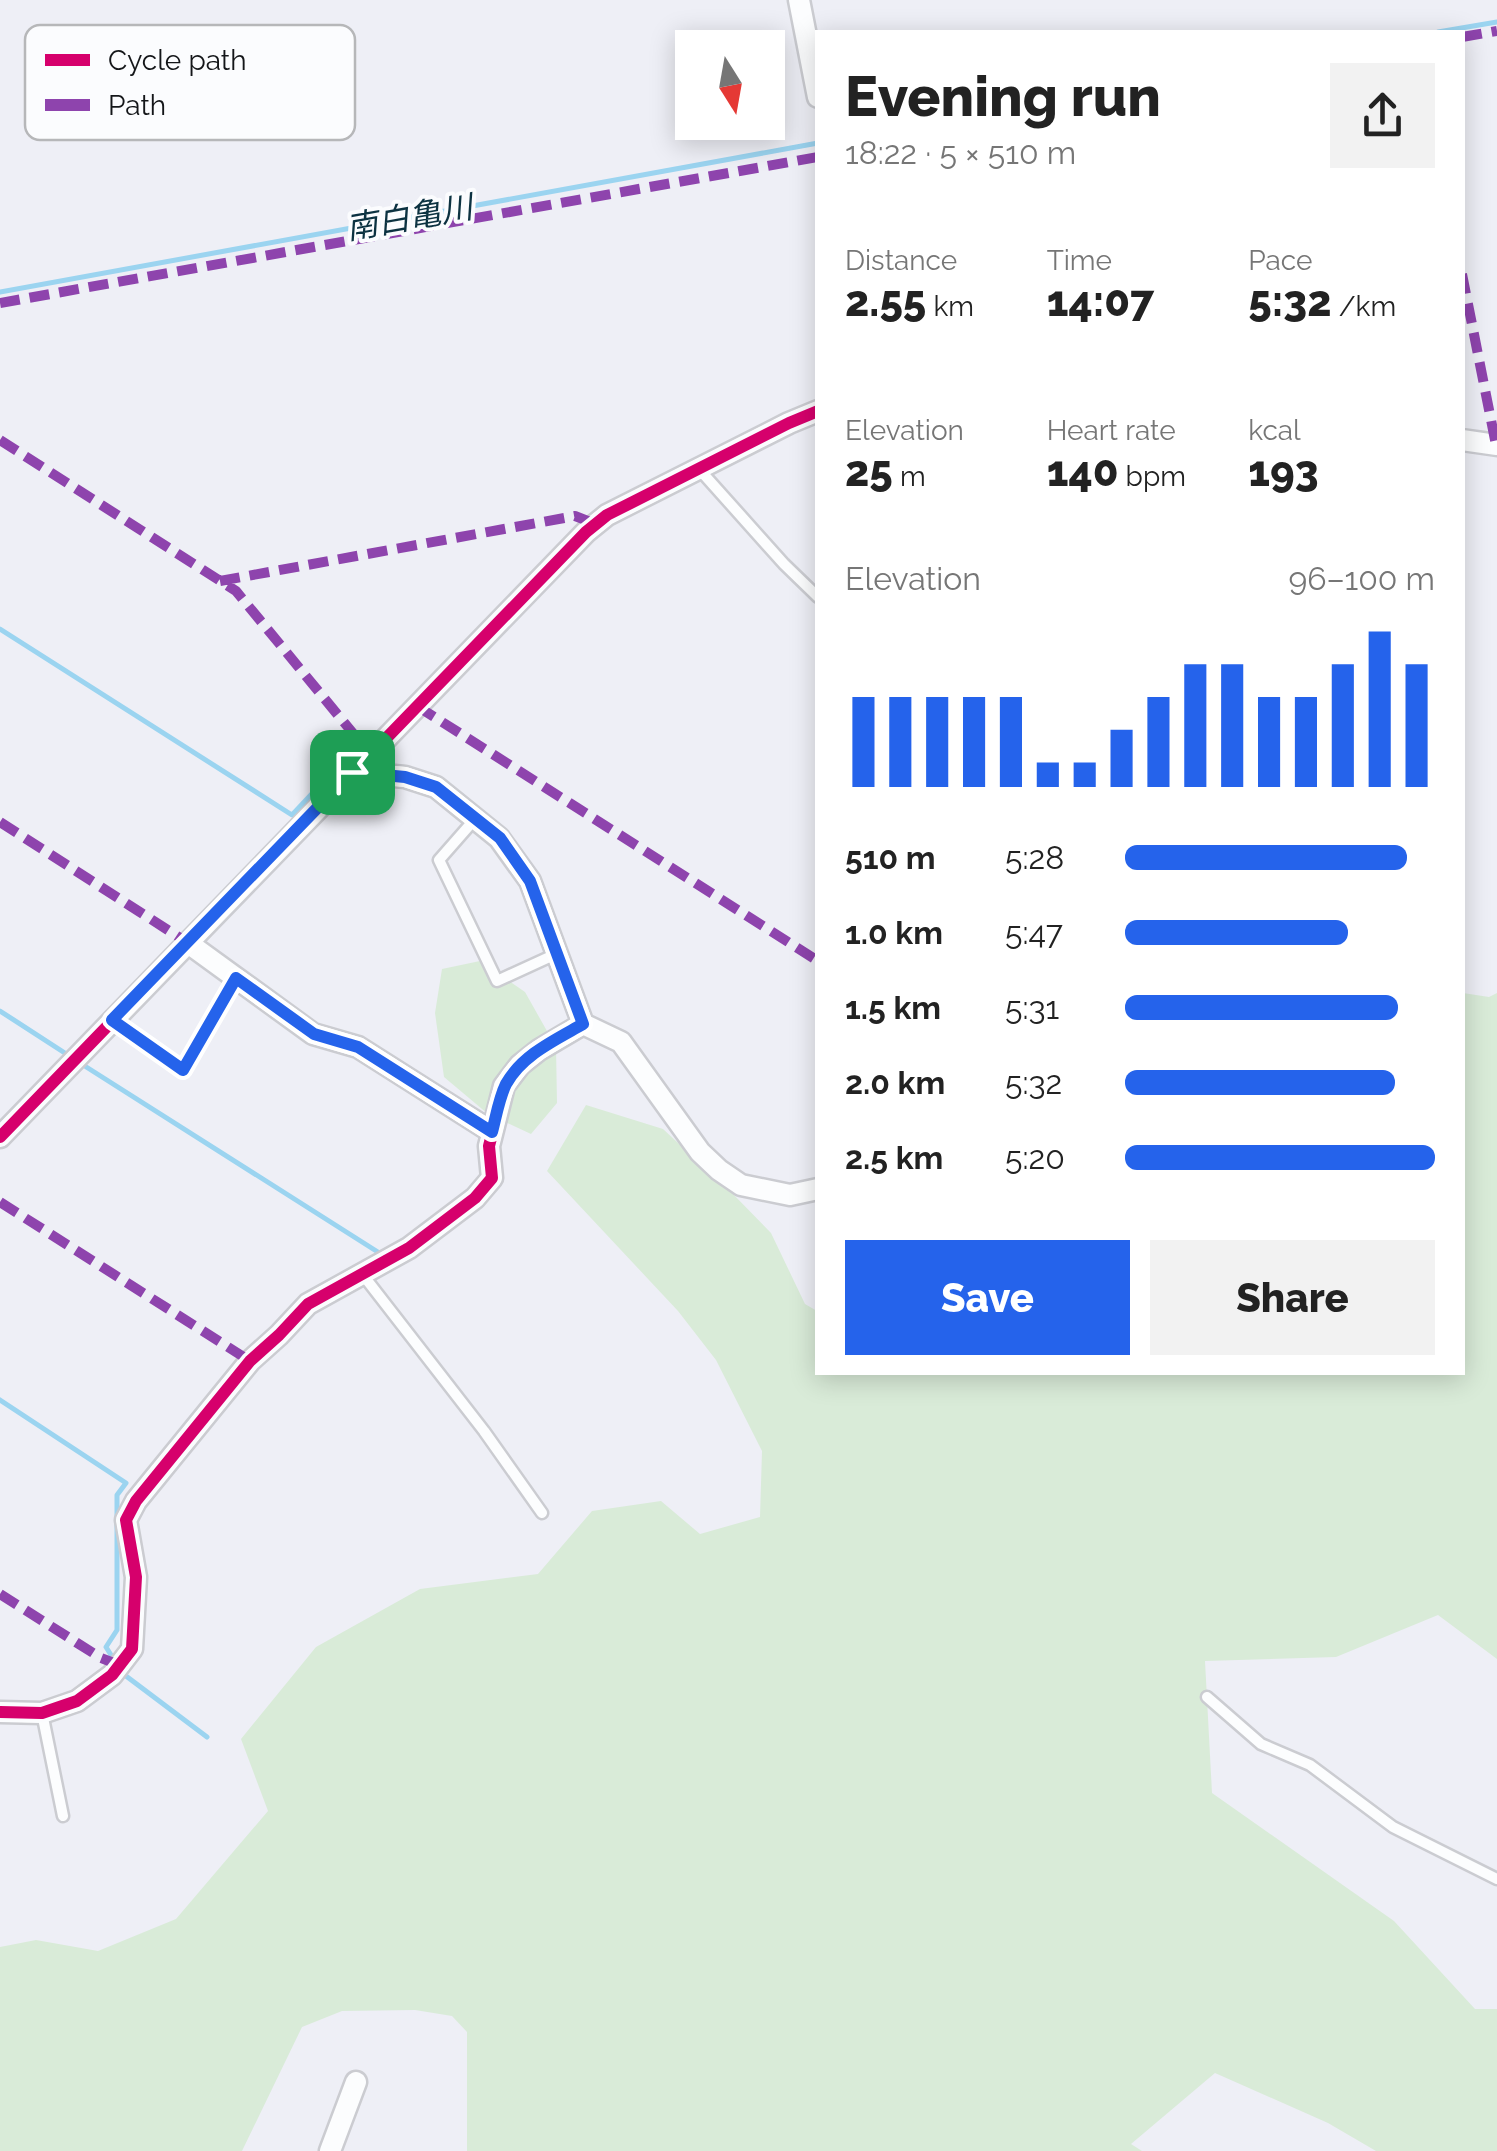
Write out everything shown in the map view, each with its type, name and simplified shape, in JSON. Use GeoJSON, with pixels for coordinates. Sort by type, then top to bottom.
{"type":"FeatureCollection","features":[{"type":"Feature","properties":{"kind":"street"},"geometry":{"type":"LineString","coordinates":[[799,0],[815,83]]}},
{"type":"Feature","properties":{"kind":"street"},"geometry":{"type":"LineString","coordinates":[[0,1137],[586,532],[607,516],[698,468],[815,412]]}},
{"type":"Feature","properties":{"kind":"street"},"geometry":{"type":"LineString","coordinates":[[1465,440],[1497,445]]}},
{"type":"Feature","properties":{"kind":"street"},"geometry":{"type":"LineString","coordinates":[[352,772],[405,777],[436,787],[500,838],[530,881],[583,1024],[621,1042],[700,1152],[741,1185],[790,1195],[815,1190]]}},
{"type":"Feature","properties":{"kind":"street"},"geometry":{"type":"LineString","coordinates":[[188,943],[314,1034],[358,1047],[492,1132]]}},
{"type":"Feature","properties":{"kind":"street"},"geometry":{"type":"LineString","coordinates":[[0,1712],[42,1713],[77,1701],[112,1674],[132,1649],[136,1577],[126,1520],[136,1501],[250,1361],[308,1304],[410,1248],[475,1198],[492,1178],[489,1146],[504,1086],[520,1065],[539,1050],[583,1024]]}},
{"type":"Feature","properties":{"kind":"street"},"geometry":{"type":"LineString","coordinates":[[330,2151],[356,2082]]}},
{"type":"Feature","properties":{"kind":"lane"},"geometry":{"type":"LineString","coordinates":[[698,468],[815,594]]}},
{"type":"Feature","properties":{"kind":"lane"},"geometry":{"type":"LineString","coordinates":[[476,818],[439,860],[497,981],[556,954]]}},
{"type":"Feature","properties":{"kind":"lane"},"geometry":{"type":"LineString","coordinates":[[112,1020],[183,1070],[236,978]]}},
{"type":"Feature","properties":{"kind":"lane"},"geometry":{"type":"LineString","coordinates":[[363,1275],[484,1431],[542,1514]]}},
{"type":"Feature","properties":{"kind":"lane"},"geometry":{"type":"LineString","coordinates":[[1207,1698],[1261,1744],[1310,1766],[1393,1827],[1497,1879]]}},
{"type":"Feature","properties":{"kind":"lane"},"geometry":{"type":"LineString","coordinates":[[42,1713],[63,1816]]}},
{"type":"Feature","properties":{"kind":"green space"},"geometry":{"type":"Polygon","coordinates":[[[480,961],[525,992],[556,1047],[557,1103],[531,1134],[488,1114],[444,1077],[435,1013],[442,969],[480,961]]]}},
{"type":"Feature","properties":{"kind":"green space"},"geometry":{"type":"Polygon","coordinates":[[[1465,993],[1489,997],[1497,993],[1497,1659],[1438,1615],[1336,1657],[1205,1661],[1212,1793],[1394,1921],[1475,2009],[1497,2009],[1497,2151],[1376,2151],[1328,2123],[1215,2073],[1131,2144],[1142,2151],[467,2151],[467,2032],[452,2016],[415,2010],[342,2011],[302,2027],[242,2151],[0,2151],[0,1947],[36,1940],[98,1951],[176,1919],[268,1811],[241,1739],[316,1647],[420,1589],[538,1574],[592,1511],[661,1501],[700,1534],[760,1517],[762,1451],[716,1360],[678,1311],[547,1171],[586,1105],[663,1129],[771,1233],[805,1304],[815,1310],[815,1375],[1465,1375],[1465,993]]]}},
{"type":"Feature","properties":{"kind":"waterway","name":"南白亀川"},"geometry":{"type":"LineString","coordinates":[[1450,30],[1497,22]]}},
{"type":"Feature","properties":{"kind":"waterway","name":"南白亀川"},"geometry":{"type":"LineString","coordinates":[[0,292],[815,144]]}},
{"type":"Feature","properties":{"kind":"waterway"},"geometry":{"type":"LineString","coordinates":[[0,629],[292,815],[353,750]]}},
{"type":"Feature","properties":{"kind":"waterway"},"geometry":{"type":"LineString","coordinates":[[0,1011],[71,1057]]}},
{"type":"Feature","properties":{"kind":"waterway"},"geometry":{"type":"LineString","coordinates":[[80,1063],[381,1254]]}},
{"type":"Feature","properties":{"kind":"waterway"},"geometry":{"type":"LineString","coordinates":[[0,1400],[126,1483],[117,1495],[117,1630],[106,1647],[116,1663]]}},
{"type":"Feature","properties":{"kind":"waterway"},"geometry":{"type":"LineString","coordinates":[[122,1673],[207,1737]]}},
{"type":"Feature","properties":{"kind":"marked path"},"geometry":{"type":"LineString","coordinates":[[1465,36],[1497,31]]}},
{"type":"Feature","properties":{"kind":"marked path"},"geometry":{"type":"LineString","coordinates":[[0,303],[815,158]]}},
{"type":"Feature","properties":{"kind":"marked path"},"geometry":{"type":"LineString","coordinates":[[1465,289],[1496,445]]}},
{"type":"Feature","properties":{"kind":"marked path"},"geometry":{"type":"LineString","coordinates":[[0,440],[236,591],[370,754]]}},
{"type":"Feature","properties":{"kind":"marked path"},"geometry":{"type":"LineString","coordinates":[[220,581],[575,516],[596,524]]}},
{"type":"Feature","properties":{"kind":"marked path"},"geometry":{"type":"LineString","coordinates":[[417,706],[815,959]]}},
{"type":"Feature","properties":{"kind":"marked path"},"geometry":{"type":"LineString","coordinates":[[0,822],[188,943]]}},
{"type":"Feature","properties":{"kind":"marked path"},"geometry":{"type":"LineString","coordinates":[[0,1202],[250,1361]]}},
{"type":"Feature","properties":{"kind":"marked path"},"geometry":{"type":"LineString","coordinates":[[0,1594],[101,1658],[119,1665]]}},
{"type":"Feature","properties":{"kind":"cycle path"},"geometry":{"type":"LineString","coordinates":[[0,1137],[586,532],[607,515],[815,412]]}},
{"type":"Feature","properties":{"kind":"cycle path"},"geometry":{"type":"LineString","coordinates":[[0,1712],[42,1713],[77,1701],[112,1675],[132,1649],[136,1577],[126,1520],[136,1501],[250,1361],[308,1304],[409,1248],[475,1198],[492,1178],[489,1146],[504,1086],[520,1065],[539,1050],[583,1024]]}},
{"type":"Feature","properties":{"kind":"route"},"geometry":{"type":"LineString","coordinates":[[352,772],[405,777],[436,787],[500,838],[530,881],[540,904],[583,1024],[520,1065],[504,1086],[492,1132],[358,1047],[314,1034],[236,978],[183,1070],[112,1020],[352,772]]}}]}
